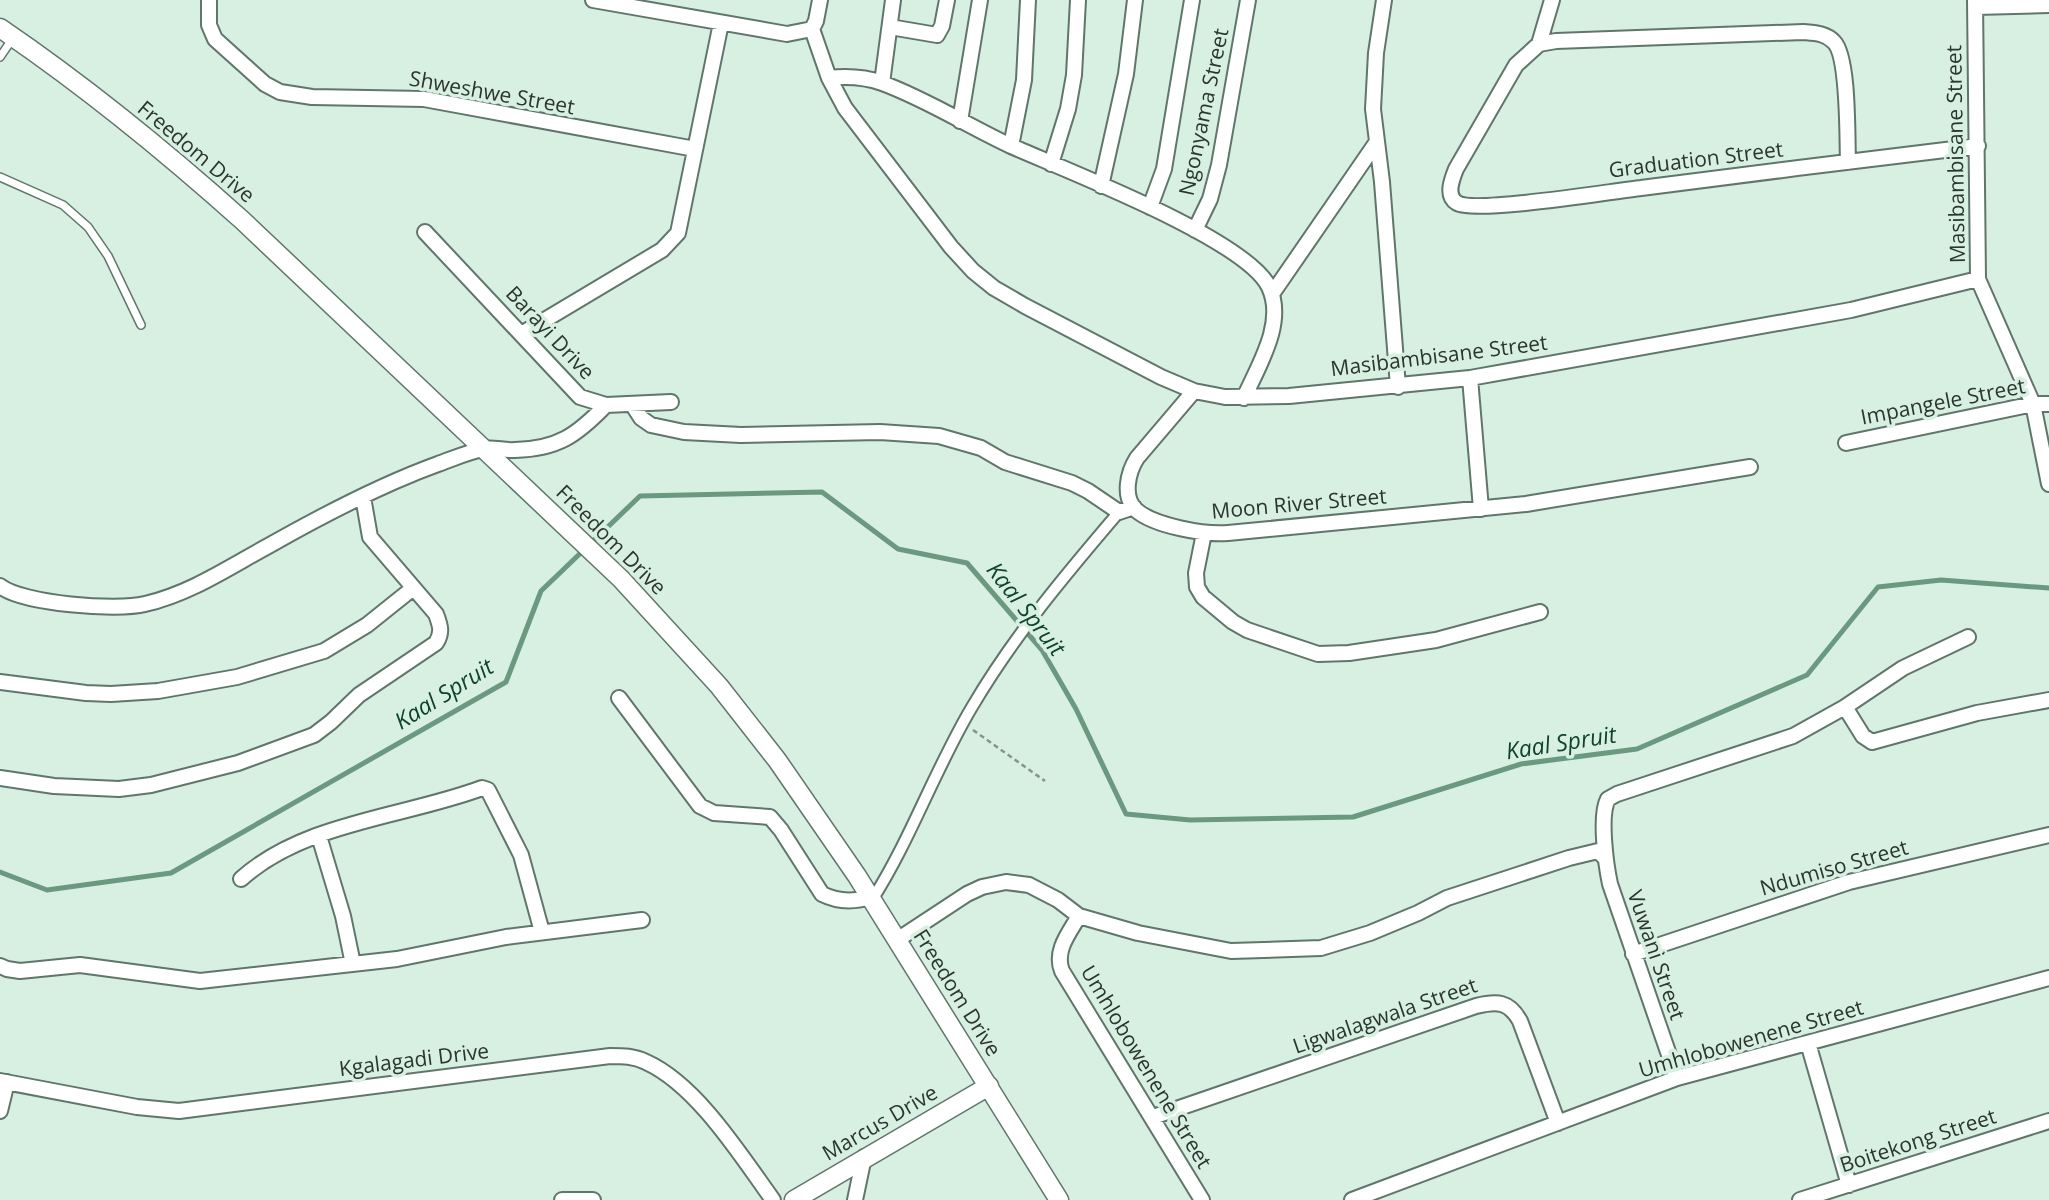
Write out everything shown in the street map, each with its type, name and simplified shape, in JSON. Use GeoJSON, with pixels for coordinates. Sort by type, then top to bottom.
{"type":"FeatureCollection","features":[{"type":"Feature","properties":{"kind":"street","name":"Shweshwe Street"},"geometry":{"type":"LineString","coordinates":[[209,0],[209,25],[215,39],[265,84],[280,92],[312,97],[424,99],[695,149]]}},
{"type":"Feature","properties":{"kind":"street"},"geometry":{"type":"LineString","coordinates":[[593,0],[788,34],[812,29],[820,0]]}},
{"type":"Feature","properties":{"kind":"street"},"geometry":{"type":"LineString","coordinates":[[882,83],[894,0]]}},
{"type":"Feature","properties":{"kind":"street"},"geometry":{"type":"LineString","coordinates":[[890,27],[937,35],[942,26],[947,0]]}},
{"type":"Feature","properties":{"kind":"street"},"geometry":{"type":"LineString","coordinates":[[960,121],[980,0]]}},
{"type":"Feature","properties":{"kind":"street"},"geometry":{"type":"LineString","coordinates":[[1011,146],[1024,79],[1028,0]]}},
{"type":"Feature","properties":{"kind":"street"},"geometry":{"type":"LineString","coordinates":[[1051,164],[1068,109],[1074,75],[1078,0]]}},
{"type":"Feature","properties":{"kind":"street"},"geometry":{"type":"LineString","coordinates":[[1101,186],[1124,84],[1135,0]]}},
{"type":"Feature","properties":{"kind":"street"},"geometry":{"type":"LineString","coordinates":[[1150,207],[1164,169],[1192,0]]}},
{"type":"Feature","properties":{"kind":"street","name":"Ngonyama Street"},"geometry":{"type":"LineString","coordinates":[[1195,230],[1210,199],[1219,165],[1248,0]]}},
{"type":"Feature","properties":{"kind":"street"},"geometry":{"type":"LineString","coordinates":[[1384,0],[1374,74],[1373,109],[1383,195],[1398,387]]}},
{"type":"Feature","properties":{"kind":"street"},"geometry":{"type":"LineString","coordinates":[[1552,0],[1539,44],[1574,39],[1803,32],[1823,35],[1835,42],[1843,63],[1848,162]]}},
{"type":"Feature","properties":{"kind":"street"},"geometry":{"type":"LineString","coordinates":[[1975,3],[2049,5]]}},
{"type":"Feature","properties":{"kind":"street","name":"Masibambisane Street"},"geometry":{"type":"LineString","coordinates":[[812,29],[841,102],[951,247],[973,271],[994,288],[1025,306],[1161,377],[1194,391],[1244,398],[1398,387],[1470,378],[1851,310],[1978,279],[1979,146],[1975,3]]}},
{"type":"Feature","properties":{"kind":"street"},"geometry":{"type":"LineString","coordinates":[[523,333],[662,250],[673,240],[681,225],[721,23]]}},
{"type":"Feature","properties":{"kind":"street","name":"Freedom Drive"},"geometry":{"type":"LineString","coordinates":[[7,32],[80,85],[188,173],[621,579],[740,711],[872,899],[1059,1200]]}},
{"type":"Feature","properties":{"kind":"street","name":"Graduation Street"},"geometry":{"type":"LineString","coordinates":[[1539,44],[1516,65],[1456,169],[1450,187],[1453,201],[1474,207],[1979,146]]}},
{"type":"Feature","properties":{"kind":"street"},"geometry":{"type":"LineString","coordinates":[[830,78],[855,78],[882,83],[1011,146],[1150,207],[1195,230],[1246,262],[1261,275],[1272,294],[1274,322],[1244,398]]}},
{"type":"Feature","properties":{"kind":"street"},"geometry":{"type":"LineString","coordinates":[[1272,294],[1376,143]]}},
{"type":"Feature","properties":{"kind":"street","name":"Barayi Drive"},"geometry":{"type":"LineString","coordinates":[[425,232],[523,333],[580,397],[606,405],[671,402]]}},
{"type":"Feature","properties":{"kind":"street"},"geometry":{"type":"LineString","coordinates":[[1978,279],[2033,404],[2049,484]]}},
{"type":"Feature","properties":{"kind":"street"},"geometry":{"type":"LineString","coordinates":[[1470,378],[1481,509]]}},
{"type":"Feature","properties":{"kind":"street"},"geometry":{"type":"LineString","coordinates":[[619,698],[700,806],[714,813],[770,817],[822,894],[851,901],[872,899],[891,870],[983,688],[1033,617],[1119,512],[1134,507],[1128,491],[1131,467],[1194,391]]}},
{"type":"Feature","properties":{"kind":"street"},"geometry":{"type":"LineString","coordinates":[[632,404],[640,418],[651,425],[684,432],[741,435],[880,432],[939,436],[981,449],[1005,462],[1072,483],[1119,512]]}},
{"type":"Feature","properties":{"kind":"street","name":"Impangele Street"},"geometry":{"type":"LineString","coordinates":[[1846,443],[2033,404],[2049,404]]}},
{"type":"Feature","properties":{"kind":"street"},"geometry":{"type":"LineString","coordinates":[[0,586],[10,592],[32,598],[68,604],[142,605],[177,593],[297,530],[418,472],[485,449],[515,450],[559,444],[588,424],[606,405]]}},
{"type":"Feature","properties":{"kind":"street","name":"Moon River Street"},"geometry":{"type":"LineString","coordinates":[[1134,507],[1150,518],[1204,533],[1228,533],[1548,501],[1750,467]]}},
{"type":"Feature","properties":{"kind":"street"},"geometry":{"type":"LineString","coordinates":[[0,778],[88,789],[137,787],[238,763],[305,739],[322,730],[359,695],[416,658],[441,636],[436,614],[370,537],[363,497]]}},
{"type":"Feature","properties":{"kind":"street"},"geometry":{"type":"LineString","coordinates":[[1204,533],[1196,573],[1197,587],[1203,597],[1247,630],[1318,654],[1349,653],[1436,640],[1540,612]]}},
{"type":"Feature","properties":{"kind":"street"},"geometry":{"type":"LineString","coordinates":[[0,682],[111,694],[158,691],[237,677],[324,651],[367,625],[412,589]]}},
{"type":"Feature","properties":{"kind":"street"},"geometry":{"type":"LineString","coordinates":[[1968,637],[1903,668],[1845,707],[1863,736],[1872,742],[1977,713],[2049,700]]}},
{"type":"Feature","properties":{"kind":"street","name":"Vuwani Street"},"geometry":{"type":"LineString","coordinates":[[1677,1078],[1610,884],[1604,856],[1604,808],[1608,799],[1772,744],[1845,707]]}},
{"type":"Feature","properties":{"kind":"street"},"geometry":{"type":"LineString","coordinates":[[241,878],[272,855],[319,836],[485,788],[515,839],[542,932]]}},
{"type":"Feature","properties":{"kind":"street","name":"Ndumiso Street"},"geometry":{"type":"LineString","coordinates":[[1633,954],[1849,881],[2049,835]]}},
{"type":"Feature","properties":{"kind":"street"},"geometry":{"type":"LineString","coordinates":[[319,836],[344,916],[353,964]]}},
{"type":"Feature","properties":{"kind":"street"},"geometry":{"type":"LineString","coordinates":[[897,940],[967,894],[1006,882],[1029,885],[1079,916],[1138,933],[1218,949],[1247,951],[1321,948],[1370,933],[1419,914],[1447,898],[1532,869],[1587,852],[1598,851],[1604,856]]}},
{"type":"Feature","properties":{"kind":"street","name":"Umhlobowenene Street"},"geometry":{"type":"LineString","coordinates":[[1079,916],[1061,947],[1060,966],[1202,1200]]}},
{"type":"Feature","properties":{"kind":"street"},"geometry":{"type":"LineString","coordinates":[[0,966],[7,970],[20,971],[80,965],[200,981],[414,957],[506,937],[642,920]]}},
{"type":"Feature","properties":{"kind":"street","name":"Umhlobowenene Street"},"geometry":{"type":"LineString","coordinates":[[1352,1200],[1677,1078],[2049,978]]}},
{"type":"Feature","properties":{"kind":"street","name":"Ligwalagwala Street"},"geometry":{"type":"LineString","coordinates":[[1153,1117],[1493,1002],[1511,1008],[1520,1021],[1558,1123]]}},
{"type":"Feature","properties":{"kind":"street"},"geometry":{"type":"LineString","coordinates":[[1808,1043],[1849,1185]]}},
{"type":"Feature","properties":{"kind":"street","name":"Kgalagadi Drive"},"geometry":{"type":"LineString","coordinates":[[4,1082],[137,1107],[179,1111],[627,1056],[657,1068],[692,1097],[773,1200]]}},
{"type":"Feature","properties":{"kind":"street"},"geometry":{"type":"LineString","coordinates":[[0,1111],[4,1082]]}},
{"type":"Feature","properties":{"kind":"street","name":"Marcus Drive"},"geometry":{"type":"LineString","coordinates":[[794,1200],[989,1086]]}},
{"type":"Feature","properties":{"kind":"street","name":"Boitekong Street"},"geometry":{"type":"LineString","coordinates":[[1800,1200],[2049,1121]]}},
{"type":"Feature","properties":{"kind":"street"},"geometry":{"type":"LineString","coordinates":[[855,1200],[864,1157]]}},
{"type":"Feature","properties":{"kind":"street"},"geometry":{"type":"LineString","coordinates":[[562,1200],[593,1200]]}},
{"type":"Feature","properties":{"kind":"lane"},"geometry":{"type":"LineString","coordinates":[[0,57],[7,32]]}},
{"type":"Feature","properties":{"kind":"lane"},"geometry":{"type":"LineString","coordinates":[[0,177],[63,205],[88,227],[108,256],[141,325]]}},
{"type":"Feature","properties":{"kind":"path"},"geometry":{"type":"LineString","coordinates":[[963,723],[1045,781]]}},
{"type":"Feature","properties":{"kind":"waterway","name":"Kaal Spruit"},"geometry":{"type":"LineString","coordinates":[[0,872],[47,890],[171,873],[506,682],[541,591],[640,496],[822,492],[898,549],[967,563],[1042,650],[1076,709],[1126,814],[1190,820],[1353,817],[1521,764],[1637,749],[1807,675],[1878,587],[1941,580],[2049,588]]}}]}
